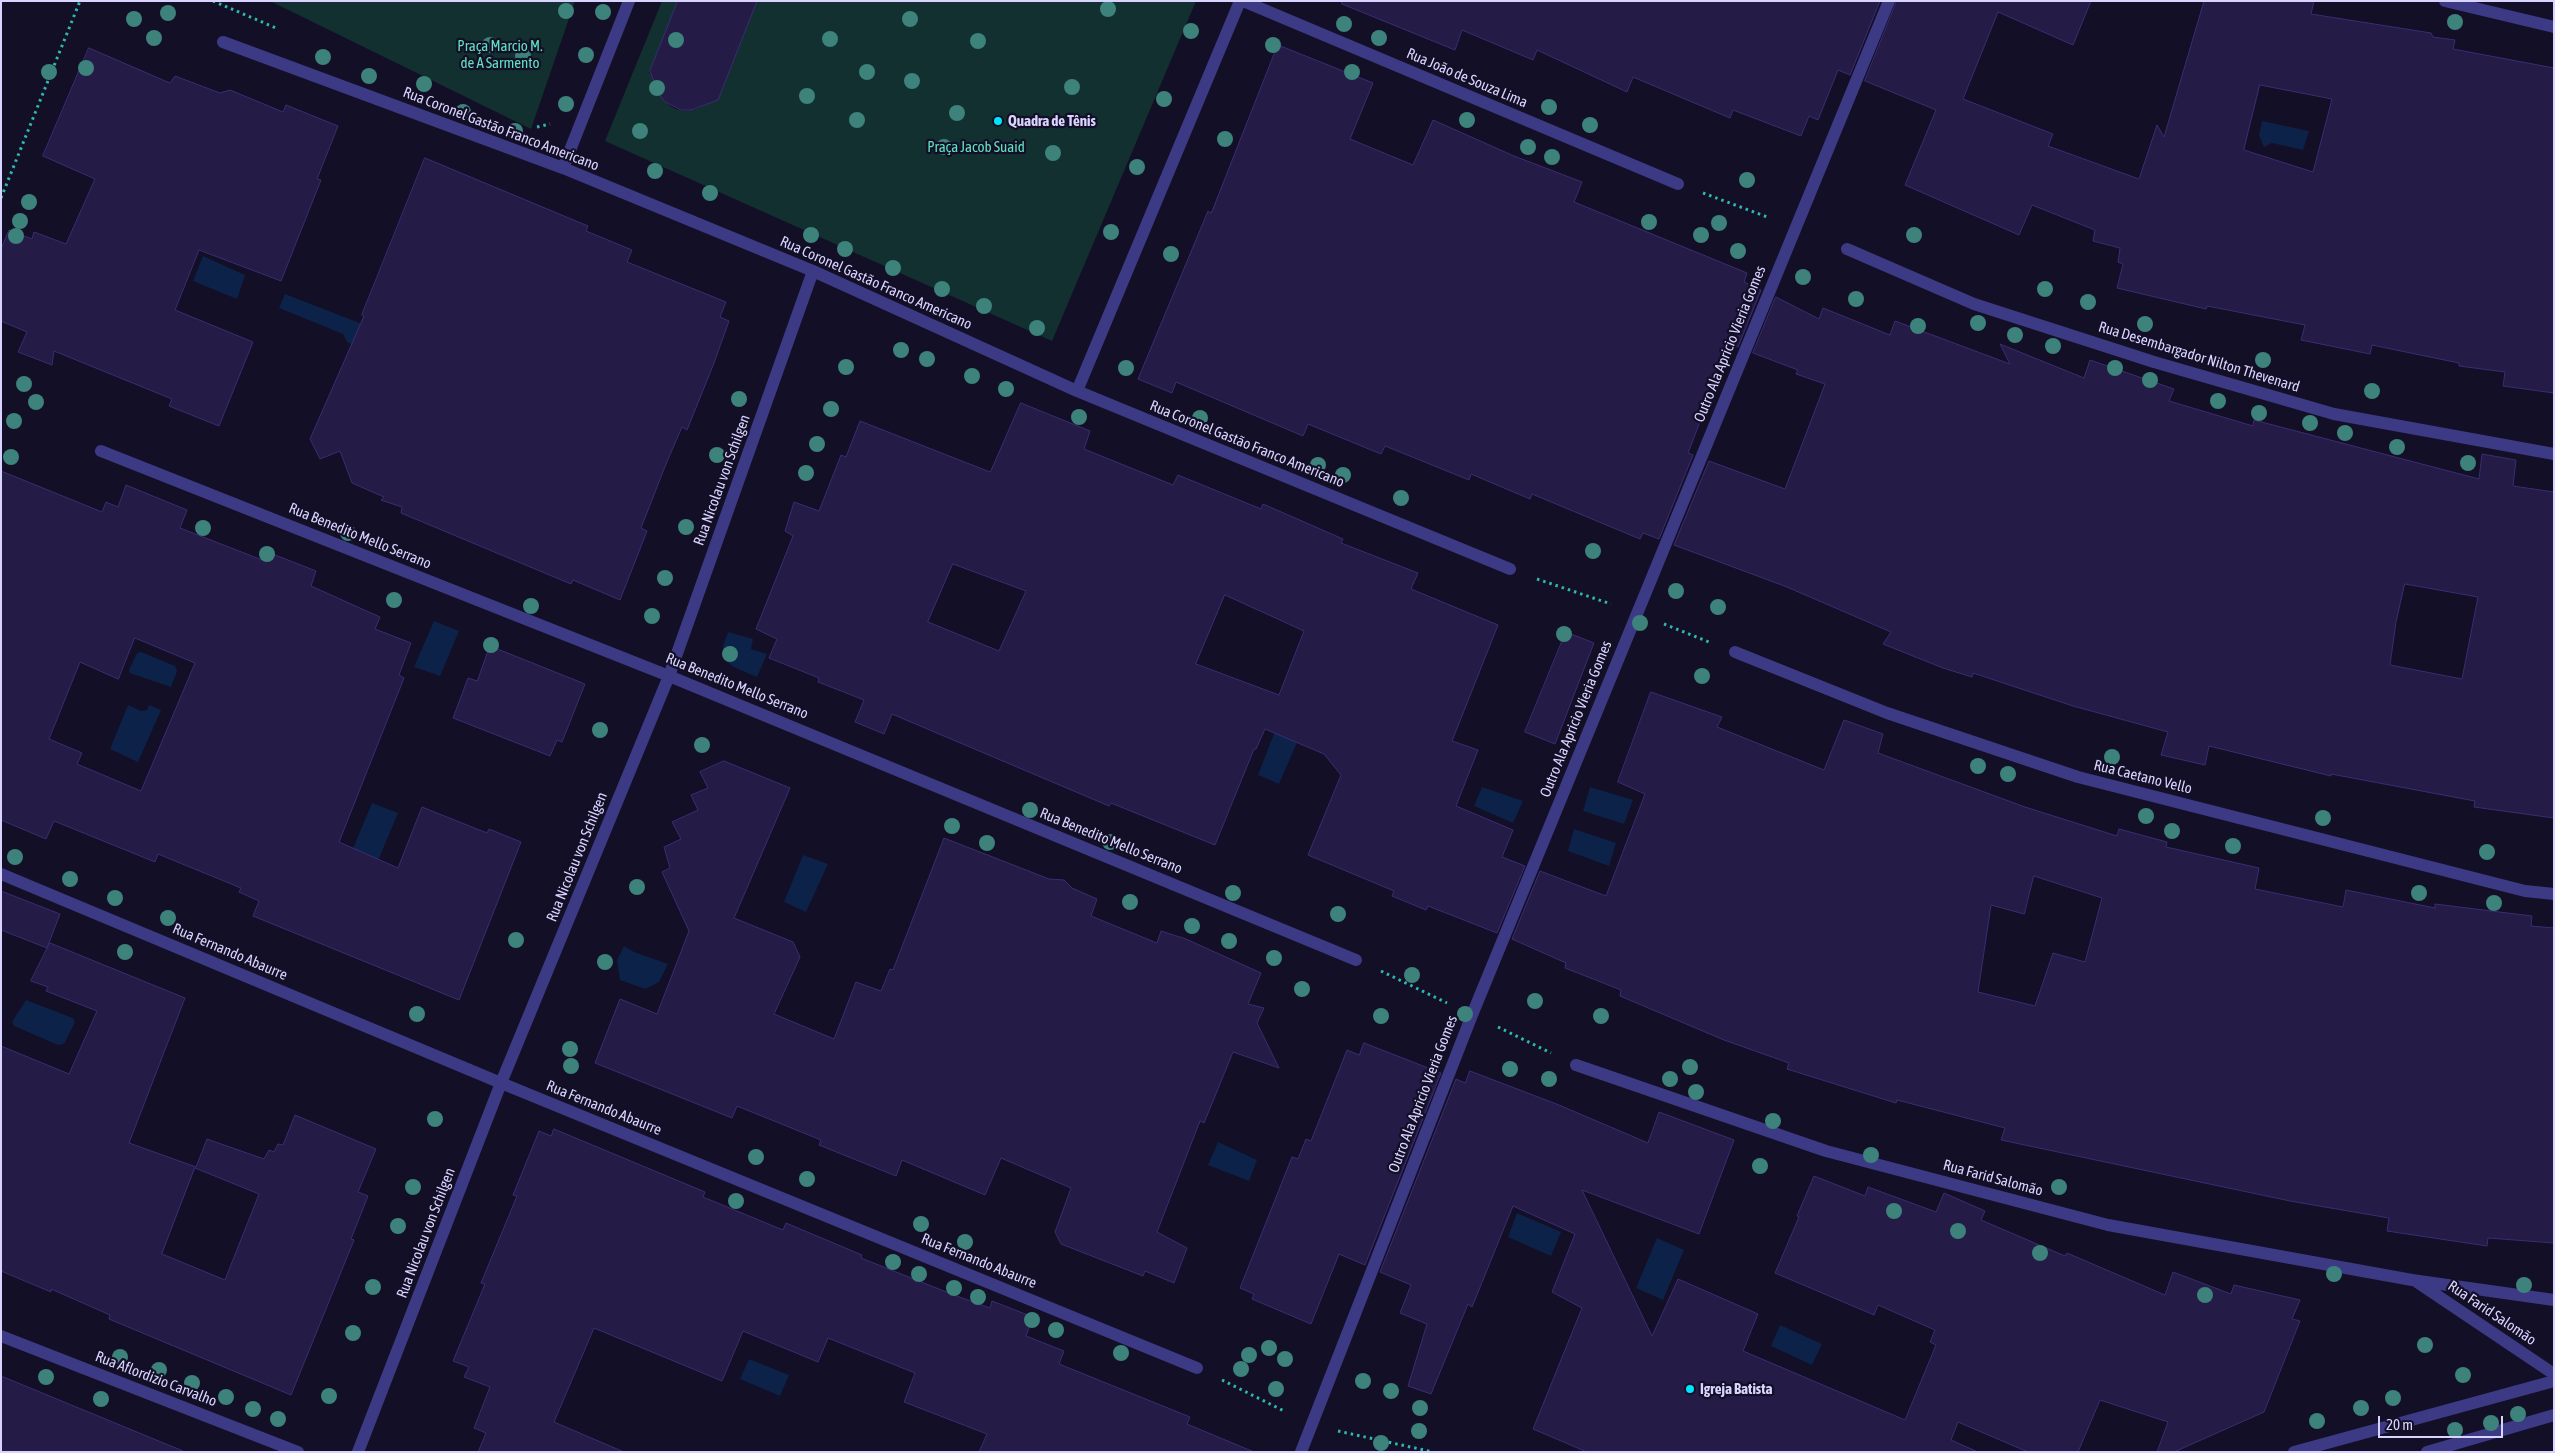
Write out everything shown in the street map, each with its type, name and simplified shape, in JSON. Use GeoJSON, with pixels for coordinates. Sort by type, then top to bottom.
{"type":"FeatureCollection","features":[{"type":"Feature","properties":{"kind":"street"},"geometry":{"type":"LineString","coordinates":[[563,168],[629,1]]}},
{"type":"Feature","properties":{"kind":"street"},"geometry":{"type":"LineString","coordinates":[[1077,391],[1241,1]]}},
{"type":"Feature","properties":{"kind":"street","name":"Rua João de Souza Lima"},"geometry":{"type":"LineString","coordinates":[[1241,1],[1678,184]]}},
{"type":"Feature","properties":{"kind":"street","name":"Outro Ala Apricio Vieria Gomes"},"geometry":{"type":"LineString","coordinates":[[1301,1452],[1472,1015],[1889,1]]}},
{"type":"Feature","properties":{"kind":"street"},"geometry":{"type":"LineString","coordinates":[[2445,1],[2554,27]]}},
{"type":"Feature","properties":{"kind":"street","name":"Rua Coronel Gastão Franco Americano"},"geometry":{"type":"LineString","coordinates":[[222,42],[563,168],[813,271],[1077,391],[1510,570]]}},
{"type":"Feature","properties":{"kind":"street","name":"Rua Desembargador Nilton Thevenard"},"geometry":{"type":"LineString","coordinates":[[1847,249],[1974,304],[2163,365],[2334,414],[2554,454]]}},
{"type":"Feature","properties":{"kind":"street","name":"Rua Nicolau von Schilgen"},"geometry":{"type":"LineString","coordinates":[[358,1452],[501,1083],[669,676],[813,271]]}},
{"type":"Feature","properties":{"kind":"street","name":"Rua Benedito Mello Serrano"},"geometry":{"type":"LineString","coordinates":[[101,451],[669,676],[1356,960]]}},
{"type":"Feature","properties":{"kind":"street","name":"Rua Caetano Vello"},"geometry":{"type":"LineString","coordinates":[[1735,652],[1887,712],[2078,777],[2507,886],[2554,894]]}},
{"type":"Feature","properties":{"kind":"street","name":"Rua Fernando Abaurre"},"geometry":{"type":"LineString","coordinates":[[1,874],[501,1083],[1196,1368]]}},
{"type":"Feature","properties":{"kind":"street","name":"Rua Farid Salomão"},"geometry":{"type":"LineString","coordinates":[[1576,1065],[1826,1151],[2108,1225],[2412,1280],[2554,1300]]}},
{"type":"Feature","properties":{"kind":"street","name":"Rua Farid Salomão"},"geometry":{"type":"LineString","coordinates":[[2412,1280],[2554,1374]]}},
{"type":"Feature","properties":{"kind":"street","name":"Rua Aflordizio Carvalho"},"geometry":{"type":"LineString","coordinates":[[1,1336],[298,1452]]}},
{"type":"Feature","properties":{"kind":"street"},"geometry":{"type":"LineString","coordinates":[[2294,1452],[2554,1380]]}},
{"type":"Feature","properties":{"kind":"street"},"geometry":{"type":"LineString","coordinates":[[2427,1452],[2554,1415]]}},
{"type":"Feature","properties":{"kind":"path"},"geometry":{"type":"LineString","coordinates":[[1,198],[80,1]]}},
{"type":"Feature","properties":{"kind":"path"},"geometry":{"type":"LineString","coordinates":[[213,1],[284,32]]}},
{"type":"Feature","properties":{"kind":"path"},"geometry":{"type":"LineString","coordinates":[[531,129],[560,121]]}},
{"type":"Feature","properties":{"kind":"path"},"geometry":{"type":"LineString","coordinates":[[1678,184],[1796,228]]}},
{"type":"Feature","properties":{"kind":"green space","name":"Praça Marcio M. de A Sarmento"},"geometry":{"type":"Polygon","coordinates":[[[270,1],[575,1],[531,129],[270,1]]]}},
{"type":"Feature","properties":{"kind":"green space","name":"Praça Jacob Suaid"},"geometry":{"type":"Polygon","coordinates":[[[662,1],[678,1],[649,73],[655,75],[658,91],[667,103],[673,108],[687,111],[718,100],[757,1],[1196,1],[1052,341],[605,141],[662,1]]]}},
{"type":"Feature","properties":{"kind":"water"},"geometry":{"type":"Polygon","coordinates":[[[2262,121],[2309,131],[2303,150],[2272,143],[2264,147],[2259,135],[2262,121]]]}},
{"type":"Feature","properties":{"kind":"water"},"geometry":{"type":"Polygon","coordinates":[[[203,256],[245,275],[237,299],[193,281],[203,256]]]}},
{"type":"Feature","properties":{"kind":"water"},"geometry":{"type":"Polygon","coordinates":[[[285,294],[388,334],[378,356],[347,342],[343,334],[279,308],[285,294]]]}},
{"type":"Feature","properties":{"kind":"water"},"geometry":{"type":"Polygon","coordinates":[[[434,621],[459,631],[440,676],[414,667],[434,621]]]}},
{"type":"Feature","properties":{"kind":"water"},"geometry":{"type":"Polygon","coordinates":[[[728,632],[753,639],[751,649],[767,654],[757,677],[734,667],[725,659],[723,646],[728,632]]]}},
{"type":"Feature","properties":{"kind":"water"},"geometry":{"type":"Polygon","coordinates":[[[141,652],[175,666],[177,671],[171,687],[130,673],[129,670],[137,653],[141,652]]]}},
{"type":"Feature","properties":{"kind":"water"},"geometry":{"type":"Polygon","coordinates":[[[128,705],[141,711],[147,710],[149,705],[161,710],[138,762],[110,749],[128,705]]]}},
{"type":"Feature","properties":{"kind":"water"},"geometry":{"type":"Polygon","coordinates":[[[1275,731],[1299,738],[1279,784],[1258,775],[1275,731]]]}},
{"type":"Feature","properties":{"kind":"water"},"geometry":{"type":"Polygon","coordinates":[[[1482,787],[1523,801],[1513,823],[1474,806],[1482,787]]]}},
{"type":"Feature","properties":{"kind":"water"},"geometry":{"type":"Polygon","coordinates":[[[1590,787],[1633,800],[1624,824],[1583,811],[1590,787]]]}},
{"type":"Feature","properties":{"kind":"water"},"geometry":{"type":"Polygon","coordinates":[[[372,803],[398,813],[377,863],[351,853],[372,803]]]}},
{"type":"Feature","properties":{"kind":"water"},"geometry":{"type":"Polygon","coordinates":[[[1574,829],[1616,843],[1609,866],[1568,851],[1574,829]]]}},
{"type":"Feature","properties":{"kind":"water"},"geometry":{"type":"Polygon","coordinates":[[[803,855],[828,864],[806,912],[784,902],[803,855]]]}},
{"type":"Feature","properties":{"kind":"water"},"geometry":{"type":"Polygon","coordinates":[[[624,946],[634,952],[668,964],[659,982],[645,989],[620,980],[617,960],[624,946]]]}},
{"type":"Feature","properties":{"kind":"water"},"geometry":{"type":"Polygon","coordinates":[[[26,1000],[73,1018],[75,1022],[64,1044],[58,1045],[14,1026],[12,1022],[26,1000]]]}},
{"type":"Feature","properties":{"kind":"water"},"geometry":{"type":"Polygon","coordinates":[[[1218,1142],[1257,1160],[1249,1181],[1208,1165],[1218,1142]]]}},
{"type":"Feature","properties":{"kind":"water"},"geometry":{"type":"Polygon","coordinates":[[[1517,1213],[1561,1232],[1551,1256],[1508,1237],[1517,1213]]]}},
{"type":"Feature","properties":{"kind":"water"},"geometry":{"type":"Polygon","coordinates":[[[1657,1238],[1684,1250],[1663,1300],[1636,1288],[1657,1238]]]}},
{"type":"Feature","properties":{"kind":"water"},"geometry":{"type":"Polygon","coordinates":[[[1780,1325],[1822,1344],[1812,1365],[1771,1346],[1780,1325]]]}},
{"type":"Feature","properties":{"kind":"water"},"geometry":{"type":"Polygon","coordinates":[[[749,1359],[789,1375],[780,1396],[740,1379],[749,1359]]]}},
{"type":"Feature","properties":{"kind":"building"},"geometry":{"type":"Polygon","coordinates":[[[678,1],[757,1],[718,100],[691,110],[681,110],[665,102],[658,93],[650,71],[678,1]]]}},
{"type":"Feature","properties":{"kind":"building"},"geometry":{"type":"Polygon","coordinates":[[[1342,1],[1880,1],[1850,75],[1838,70],[1818,120],[1809,116],[1801,136],[1733,110],[1730,118],[1633,77],[1627,92],[1537,50],[1533,60],[1462,30],[1455,50],[1342,4],[1342,1]]]}},
{"type":"Feature","properties":{"kind":"building"},"geometry":{"type":"Polygon","coordinates":[[[1897,1],[2091,1],[2073,45],[1998,12],[1963,99],[2053,134],[2048,146],[2139,179],[2157,125],[2164,137],[2204,1],[2314,1],[2311,14],[2431,33],[2433,37],[2455,40],[2453,49],[2554,68],[2554,393],[2503,386],[2505,372],[2459,366],[2459,363],[2372,345],[2370,354],[2301,340],[2305,325],[2207,306],[2206,309],[2117,288],[2123,264],[2118,262],[2120,248],[2093,241],[2095,230],[2032,205],[2019,235],[1905,185],[1936,110],[1865,81],[1897,1]],[[2260,85],[2244,150],[2313,172],[2332,99],[2260,85]]]}},
{"type":"Feature","properties":{"kind":"building"},"geometry":{"type":"Polygon","coordinates":[[[1278,45],[1373,83],[1350,139],[1413,165],[1433,120],[1514,156],[1582,182],[1574,202],[1747,273],[1744,282],[1761,290],[1738,347],[1730,344],[1688,453],[1693,455],[1659,539],[1643,533],[1640,539],[1532,494],[1530,499],[1471,474],[1469,480],[1385,446],[1381,454],[1308,424],[1303,436],[1176,382],[1172,393],[1138,379],[1208,211],[1211,213],[1278,45]]]}},
{"type":"Feature","properties":{"kind":"building"},"geometry":{"type":"Polygon","coordinates":[[[89,48],[170,83],[175,76],[220,93],[230,90],[283,112],[286,105],[338,126],[317,179],[321,180],[281,281],[199,250],[175,310],[253,342],[219,426],[169,406],[172,399],[54,351],[52,365],[18,352],[27,332],[1,321],[1,249],[9,230],[32,239],[34,232],[66,244],[95,179],[43,156],[89,48]]]}},
{"type":"Feature","properties":{"kind":"building"},"geometry":{"type":"Polygon","coordinates":[[[425,158],[588,226],[586,231],[632,250],[627,262],[726,302],[720,317],[729,321],[687,430],[682,427],[666,464],[641,528],[647,531],[620,600],[573,580],[571,584],[401,513],[402,507],[381,500],[384,497],[352,483],[340,451],[320,459],[310,439],[364,316],[362,315],[425,158]]]}},
{"type":"Feature","properties":{"kind":"building"},"geometry":{"type":"Polygon","coordinates":[[[1776,297],[1819,319],[1823,308],[1890,335],[1895,321],[2010,364],[2000,344],[2084,378],[2090,360],[2174,389],[2169,401],[2253,426],[2254,420],[2479,479],[2482,454],[2516,460],[2513,486],[2554,492],[2554,818],[2474,807],[2475,801],[2331,774],[2331,776],[2209,746],[2205,765],[2161,755],[2168,732],[2073,706],[1973,673],[1972,677],[1943,668],[1883,644],[1891,632],[1787,587],[1674,545],[1709,461],[1785,489],[1825,384],[1796,374],[1798,370],[1753,353],[1776,297]],[[2405,584],[2396,622],[2390,665],[2462,679],[2478,597],[2405,584]]]}},
{"type":"Feature","properties":{"kind":"building"},"geometry":{"type":"Polygon","coordinates":[[[1021,403],[1090,431],[1084,449],[1173,485],[1178,475],[1261,509],[1263,504],[1343,539],[1341,543],[1418,573],[1411,589],[1498,625],[1452,741],[1478,750],[1456,806],[1513,830],[1502,857],[1525,866],[1497,933],[1428,906],[1426,910],[1392,896],[1394,891],[1308,855],[1341,775],[1324,754],[1265,729],[1256,749],[1254,749],[1215,845],[1111,803],[1109,806],[892,714],[884,734],[855,722],[864,700],[818,682],[819,678],[769,658],[777,639],[756,629],[793,536],[785,531],[794,502],[819,511],[841,455],[846,457],[860,421],[990,472],[1021,403]],[[953,564],[928,622],[999,651],[1026,591],[953,564]],[[1225,595],[1196,664],[1279,695],[1304,631],[1225,595]]]}},
{"type":"Feature","properties":{"kind":"building"},"geometry":{"type":"Polygon","coordinates":[[[1,471],[102,512],[106,502],[118,507],[126,485],[187,510],[180,528],[262,560],[265,551],[316,571],[311,586],[380,617],[375,629],[411,643],[399,675],[404,678],[339,842],[398,868],[422,807],[487,833],[489,829],[521,842],[459,1000],[253,916],[259,901],[239,892],[241,888],[158,854],[155,862],[54,821],[46,839],[1,820],[1,471]],[[135,638],[118,679],[80,662],[49,739],[82,753],[77,764],[141,791],[195,663],[135,638]]]}},
{"type":"Feature","properties":{"kind":"building"},"geometry":{"type":"Polygon","coordinates":[[[1566,632],[1594,643],[1555,744],[1525,732],[1566,632]]]}},
{"type":"Feature","properties":{"kind":"building"},"geometry":{"type":"Polygon","coordinates":[[[490,646],[585,684],[562,742],[557,740],[550,756],[453,718],[468,678],[477,681],[490,646]]]}},
{"type":"Feature","properties":{"kind":"building"},"geometry":{"type":"Polygon","coordinates":[[[1651,692],[1722,717],[1717,727],[1824,770],[1844,720],[1883,734],[1878,753],[2025,807],[2117,836],[2119,829],[2167,842],[2166,847],[2259,868],[2255,889],[2343,907],[2346,890],[2435,908],[2435,904],[2532,916],[2531,926],[2554,928],[2554,1243],[2488,1238],[2487,1246],[2387,1231],[2389,1218],[2290,1201],[2001,1140],[2005,1128],[1897,1100],[1896,1103],[1787,1069],[1789,1063],[1724,1040],[1620,996],[1621,990],[1565,968],[1566,963],[1512,939],[1540,871],[1606,896],[1645,794],[1618,782],[1651,692]],[[2034,876],[2024,914],[1991,905],[1978,992],[2035,1006],[2053,953],[2085,962],[2102,898],[2034,876]]]}},
{"type":"Feature","properties":{"kind":"building"},"geometry":{"type":"Polygon","coordinates":[[[724,761],[790,788],[734,918],[793,942],[800,957],[774,1014],[834,1039],[856,982],[881,991],[890,969],[893,970],[944,838],[1049,879],[1064,880],[1072,888],[1097,899],[1091,916],[1157,943],[1161,931],[1186,939],[1261,973],[1248,1004],[1264,1008],[1257,1023],[1279,1068],[1233,1052],[1204,1123],[1200,1121],[1157,1232],[1187,1248],[1174,1283],[1145,1271],[1143,1276],[1061,1244],[1055,1232],[1071,1188],[1001,1158],[985,1195],[902,1160],[896,1176],[819,1145],[821,1140],[737,1106],[732,1118],[595,1063],[620,999],[657,1014],[689,931],[662,872],[670,868],[664,847],[681,839],[672,822],[698,810],[691,795],[708,788],[700,772],[724,761]]]}},
{"type":"Feature","properties":{"kind":"building"},"geometry":{"type":"Polygon","coordinates":[[[1,891],[60,914],[47,948],[1,930],[1,891]]]}},
{"type":"Feature","properties":{"kind":"building"},"geometry":{"type":"Polygon","coordinates":[[[50,943],[185,998],[129,1143],[196,1167],[207,1139],[264,1159],[269,1150],[274,1152],[278,1144],[283,1145],[295,1115],[376,1149],[358,1192],[368,1196],[351,1239],[354,1240],[291,1395],[109,1319],[110,1315],[51,1289],[51,1292],[1,1271],[1,1046],[69,1074],[97,1011],[46,991],[48,987],[31,981],[50,943]],[[195,1168],[162,1254],[225,1280],[259,1194],[195,1168]]]}},
{"type":"Feature","properties":{"kind":"building"},"geometry":{"type":"Polygon","coordinates":[[[1364,1043],[1441,1073],[1365,1265],[1339,1254],[1311,1324],[1252,1299],[1254,1294],[1240,1288],[1292,1157],[1298,1159],[1306,1139],[1311,1141],[1347,1050],[1359,1055],[1364,1043]]]}},
{"type":"Feature","properties":{"kind":"building"},"geometry":{"type":"Polygon","coordinates":[[[1470,1071],[1559,1105],[1648,1143],[1659,1112],[1734,1140],[1699,1234],[1582,1190],[1652,1336],[1678,1279],[1758,1314],[1743,1351],[1905,1420],[1936,1345],[1930,1342],[1935,1330],[1878,1305],[1874,1315],[1775,1273],[1814,1176],[1865,1196],[1868,1187],[1936,1212],[1944,1193],[1985,1211],[1981,1220],[2065,1256],[2067,1253],[2165,1295],[2173,1272],[2231,1294],[2234,1285],[2300,1300],[2292,1319],[2300,1321],[2264,1412],[2174,1452],[2157,1452],[2168,1422],[2100,1400],[2078,1452],[2028,1452],[1958,1422],[1951,1440],[1978,1452],[1587,1452],[1533,1429],[1582,1308],[1552,1292],[1575,1234],[1513,1206],[1472,1307],[1468,1304],[1431,1394],[1408,1386],[1427,1324],[1400,1313],[1411,1285],[1380,1272],[1456,1079],[1465,1083],[1470,1071]]]}},
{"type":"Feature","properties":{"kind":"building"},"geometry":{"type":"Polygon","coordinates":[[[554,1129],[705,1192],[703,1197],[783,1230],[786,1223],[862,1255],[861,1258],[954,1295],[990,1308],[992,1301],[1033,1317],[1026,1336],[1064,1351],[1059,1364],[1190,1417],[1187,1424],[1254,1452],[979,1452],[987,1434],[904,1402],[915,1373],[828,1338],[818,1362],[743,1331],[722,1381],[594,1328],[554,1422],[624,1452],[478,1452],[486,1433],[474,1428],[490,1387],[464,1377],[469,1367],[453,1361],[485,1284],[481,1283],[517,1196],[513,1195],[539,1131],[551,1136],[554,1129]]]}},
{"type":"Feature","properties":{"kind":"building"},"geometry":{"type":"Polygon","coordinates":[[[1,1376],[183,1451],[1,1452],[1,1376]]]}},
{"type":"Feature","properties":{"kind":"place","name":"Quadra de Tênis"},"geometry":{"type":"Point","coordinates":[998,121]}},
{"type":"Feature","properties":{"kind":"place","name":"Igreja Batista"},"geometry":{"type":"Point","coordinates":[1690,1389]}}]}
